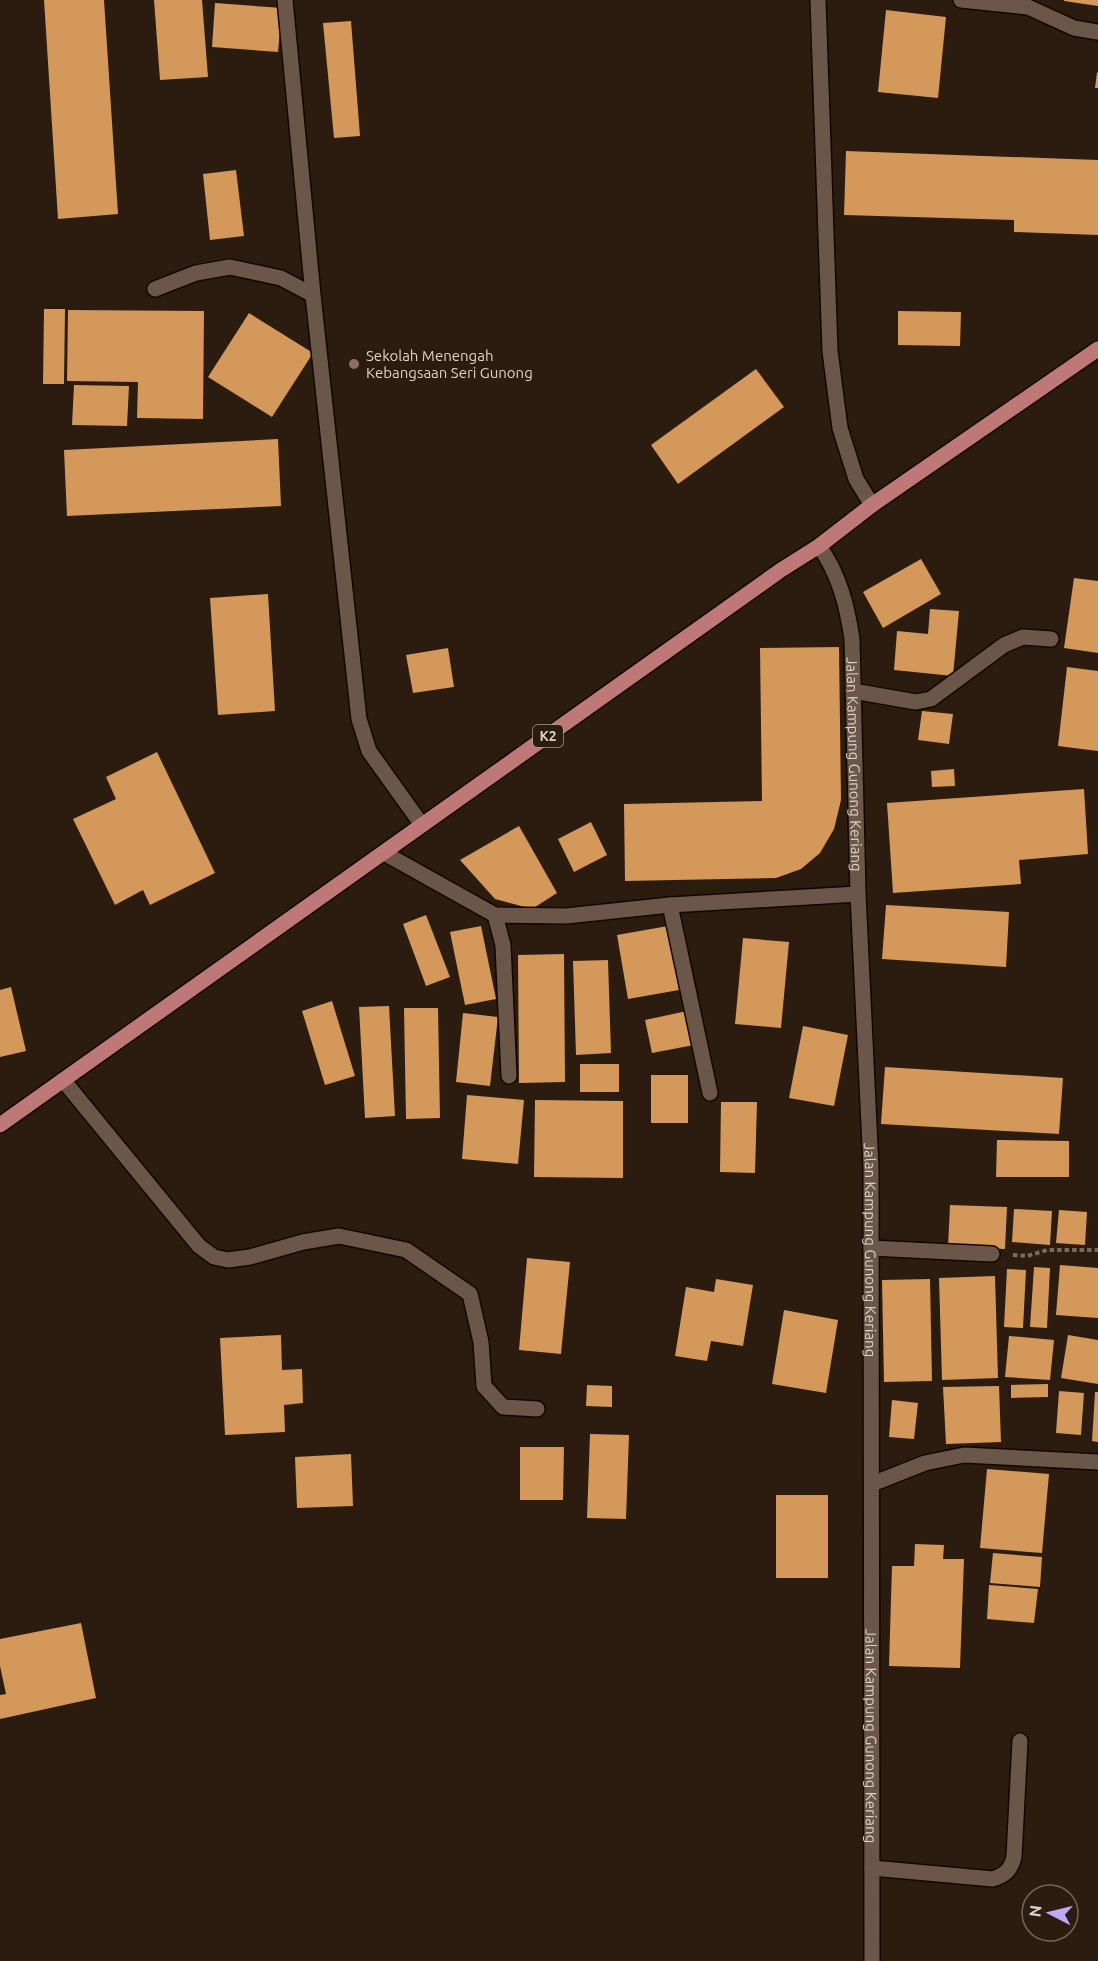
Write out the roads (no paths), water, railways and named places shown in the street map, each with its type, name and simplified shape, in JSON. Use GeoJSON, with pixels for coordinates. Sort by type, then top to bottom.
{"type":"FeatureCollection","features":[{"type":"Feature","properties":{"kind":"main road","name":"K2"},"geometry":{"type":"LineString","coordinates":[[0,1125],[781,570],[819,546],[872,506],[1098,349]]}},
{"type":"Feature","properties":{"kind":"street"},"geometry":{"type":"LineString","coordinates":[[285,0],[313,295],[359,719],[369,751],[422,825]]}},
{"type":"Feature","properties":{"kind":"street"},"geometry":{"type":"LineString","coordinates":[[818,0],[830,351],[840,428],[856,479],[872,506]]}},
{"type":"Feature","properties":{"kind":"street"},"geometry":{"type":"LineString","coordinates":[[961,0],[1028,7],[1074,28],[1098,32]]}},
{"type":"Feature","properties":{"kind":"street"},"geometry":{"type":"LineString","coordinates":[[155,289],[196,273],[230,267],[281,278],[313,295]]}},
{"type":"Feature","properties":{"kind":"street","name":"Jalan Kampung Gunong Keriang"},"geometry":{"type":"LineString","coordinates":[[819,546],[832,564],[846,603],[852,639],[858,894],[872,1232],[872,1961]]}},
{"type":"Feature","properties":{"kind":"street"},"geometry":{"type":"LineString","coordinates":[[853,691],[916,702],[932,699],[1004,645],[1023,637],[1051,639]]}},
{"type":"Feature","properties":{"kind":"street"},"geometry":{"type":"LineString","coordinates":[[384,853],[495,915],[566,916],[670,905],[858,894]]}},
{"type":"Feature","properties":{"kind":"street"},"geometry":{"type":"LineString","coordinates":[[670,905],[710,1093]]}},
{"type":"Feature","properties":{"kind":"street"},"geometry":{"type":"LineString","coordinates":[[495,915],[503,945],[509,1076]]}},
{"type":"Feature","properties":{"kind":"street"},"geometry":{"type":"LineString","coordinates":[[63,1080],[199,1246],[214,1257],[228,1260],[250,1257],[303,1242],[339,1236],[406,1250],[470,1294],[481,1342],[484,1386],[503,1407],[537,1408]]}},
{"type":"Feature","properties":{"kind":"street"},"geometry":{"type":"LineString","coordinates":[[872,1248],[992,1254]]}},
{"type":"Feature","properties":{"kind":"street"},"geometry":{"type":"LineString","coordinates":[[872,1484],[925,1463],[964,1455],[1098,1462]]}},
{"type":"Feature","properties":{"kind":"street"},"geometry":{"type":"LineString","coordinates":[[872,1868],[993,1879],[1003,1876],[1012,1865],[1014,1857],[1020,1741]]}},
{"type":"Feature","properties":{"kind":"place","name":"Sekolah Menengah Kebangsaan Seri Gunong"},"geometry":{"type":"Point","coordinates":[354,364]}}]}
